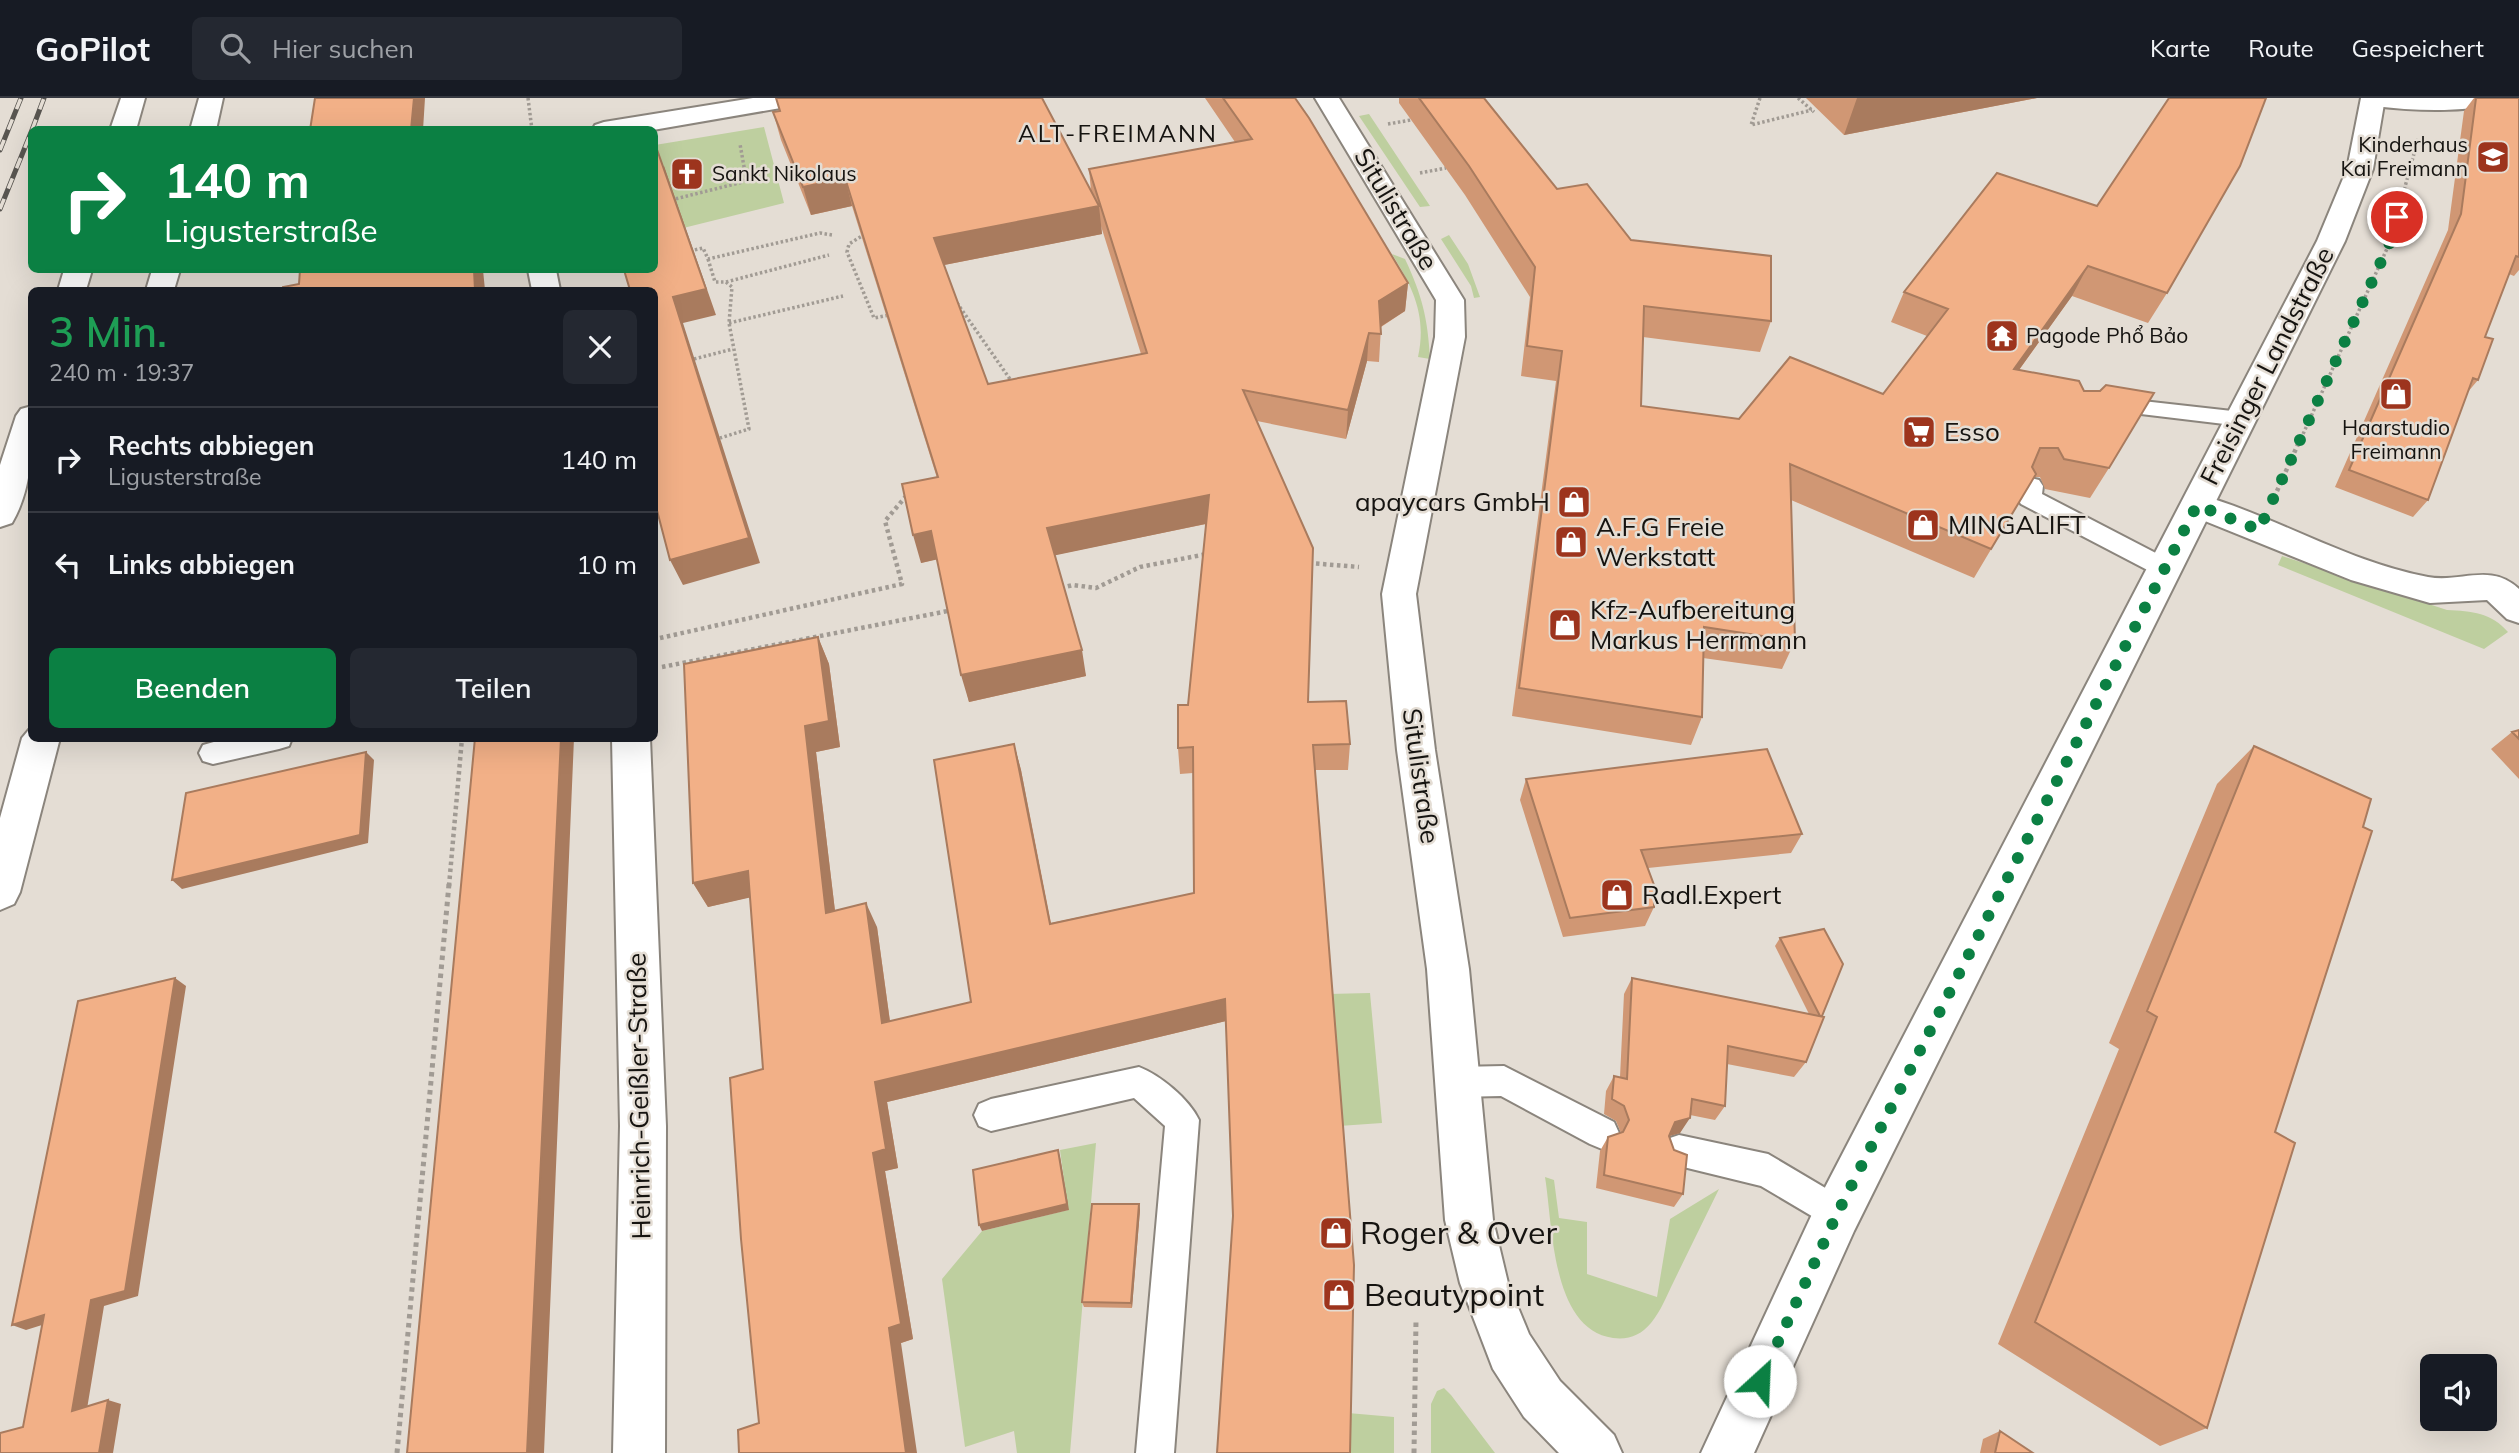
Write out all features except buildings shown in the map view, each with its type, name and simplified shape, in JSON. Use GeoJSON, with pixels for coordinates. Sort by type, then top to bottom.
{"type":"FeatureCollection","features":[{"type":"Feature","properties":{"kind":"main road"},"geometry":{"type":"LineString","coordinates":[[124,126],[133,98]]}},
{"type":"Feature","properties":{"kind":"main road"},"geometry":{"type":"LineString","coordinates":[[204,126],[211,98]]}},
{"type":"Feature","properties":{"kind":"main road"},"geometry":{"type":"LineString","coordinates":[[629,126],[798,98]]}},
{"type":"Feature","properties":{"kind":"main road","name":"Situlistraße"},"geometry":{"type":"LineString","coordinates":[[1326,98],[1450,300],[1450,337],[1399,594],[1416,750],[1448,969],[1469,1220],[1484,1283],[1511,1351],[1542,1399],[1596,1453]]}},
{"type":"Feature","properties":{"kind":"main road","name":"Freisinger Landstraße"},"geometry":{"type":"LineString","coordinates":[[1727,1453],[1837,1214],[2330,242],[2360,169],[2373,99]]}},
{"type":"Feature","properties":{"kind":"main road"},"geometry":{"type":"LineString","coordinates":[[0,515],[28,428]]}},
{"type":"Feature","properties":{"kind":"main road"},"geometry":{"type":"LineString","coordinates":[[2197,505],[2351,568],[2430,590],[2511,593]]}},
{"type":"Feature","properties":{"kind":"main road"},"geometry":{"type":"LineString","coordinates":[[0,892],[40,742]]}},
{"type":"Feature","properties":{"kind":"main road","name":"Heinrich-Geißler-Straße"},"geometry":{"type":"LineString","coordinates":[[631,742],[643,1126],[639,1453]]}},
{"type":"Feature","properties":{"kind":"lane"},"geometry":{"type":"LineString","coordinates":[[2373,99],[2421,106],[2472,104],[2500,98]]}},
{"type":"Feature","properties":{"kind":"lane"},"geometry":{"type":"LineString","coordinates":[[2084,402],[2241,419]]}},
{"type":"Feature","properties":{"kind":"lane"},"geometry":{"type":"LineString","coordinates":[[2031,486],[2029,498],[2166,569]]}},
{"type":"Feature","properties":{"kind":"lane"},"geometry":{"type":"LineString","coordinates":[[213,753],[261,742]]}},
{"type":"Feature","properties":{"kind":"lane"},"geometry":{"type":"LineString","coordinates":[[1457,1082],[1504,1081],[1602,1133]]}},
{"type":"Feature","properties":{"kind":"lane"},"geometry":{"type":"LineString","coordinates":[[991,1115],[1139,1082],[1182,1120],[1155,1453]]}},
{"type":"Feature","properties":{"kind":"lane"},"geometry":{"type":"LineString","coordinates":[[1679,1151],[1768,1171],[1837,1214]]}},
{"type":"Feature","properties":{"kind":"path"},"geometry":{"type":"LineString","coordinates":[[528,98],[532,126]]}},
{"type":"Feature","properties":{"kind":"path"},"geometry":{"type":"LineString","coordinates":[[1760,98],[1751,125],[1813,111],[1798,98]]}},
{"type":"Feature","properties":{"kind":"path"},"geometry":{"type":"LineString","coordinates":[[2259,530],[2390,242],[2417,144],[2421,106]]}},
{"type":"Feature","properties":{"kind":"path"},"geometry":{"type":"LineString","coordinates":[[668,201],[743,182],[746,178],[739,108]]}},
{"type":"Feature","properties":{"kind":"path"},"geometry":{"type":"LineString","coordinates":[[1385,124],[1411,120]]}},
{"type":"Feature","properties":{"kind":"path"},"geometry":{"type":"LineString","coordinates":[[1420,173],[1446,168]]}},
{"type":"Feature","properties":{"kind":"path"},"geometry":{"type":"LineString","coordinates":[[869,232],[855,238],[847,251],[874,318],[901,312]]}},
{"type":"Feature","properties":{"kind":"path"},"geometry":{"type":"LineString","coordinates":[[708,259],[820,233],[832,235]]}},
{"type":"Feature","properties":{"kind":"path"},"geometry":{"type":"LineString","coordinates":[[690,251],[703,248],[715,282]]}},
{"type":"Feature","properties":{"kind":"path"},"geometry":{"type":"LineString","coordinates":[[705,284],[726,282],[738,276],[829,255]]}},
{"type":"Feature","properties":{"kind":"path"},"geometry":{"type":"LineString","coordinates":[[720,438],[749,429],[729,323],[732,288],[726,282]]}},
{"type":"Feature","properties":{"kind":"path"},"geometry":{"type":"LineString","coordinates":[[729,323],[843,296]]}},
{"type":"Feature","properties":{"kind":"path"},"geometry":{"type":"LineString","coordinates":[[954,299],[1014,383]]}},
{"type":"Feature","properties":{"kind":"path"},"geometry":{"type":"LineString","coordinates":[[694,359],[733,349]]}},
{"type":"Feature","properties":{"kind":"path"},"geometry":{"type":"LineString","coordinates":[[660,638],[902,584],[885,521],[912,489]]}},
{"type":"Feature","properties":{"kind":"path"},"geometry":{"type":"LineString","coordinates":[[1059,588],[1073,585],[1096,588],[1140,567],[1214,553]]}},
{"type":"Feature","properties":{"kind":"path"},"geometry":{"type":"LineString","coordinates":[[1297,563],[1359,566]]}},
{"type":"Feature","properties":{"kind":"path"},"geometry":{"type":"LineString","coordinates":[[662,667],[965,607]]}},
{"type":"Feature","properties":{"kind":"path"},"geometry":{"type":"LineString","coordinates":[[397,1453],[463,742]]}},
{"type":"Feature","properties":{"kind":"path"},"geometry":{"type":"LineString","coordinates":[[1414,1453],[1416,1320]]}},
{"type":"Feature","properties":{"kind":"green space"},"geometry":{"type":"Polygon","coordinates":[[[1369,114],[1430,206],[1420,207],[1359,116],[1369,114]]]}},
{"type":"Feature","properties":{"kind":"green space"},"geometry":{"type":"Polygon","coordinates":[[[764,127],[784,203],[658,234],[658,145],[764,127]]]}},
{"type":"Feature","properties":{"kind":"green space"},"geometry":{"type":"Polygon","coordinates":[[[1449,235],[1468,264],[1480,297],[1474,298],[1471,286],[1441,239],[1449,235]]]}},
{"type":"Feature","properties":{"kind":"green space"},"geometry":{"type":"Polygon","coordinates":[[[1392,254],[1405,259],[1416,284],[1426,319],[1430,359],[1418,357],[1421,328],[1416,303],[1392,254]]]}},
{"type":"Feature","properties":{"kind":"green space"},"geometry":{"type":"Polygon","coordinates":[[[2282,556],[2447,610],[2481,614],[2508,632],[2484,649],[2278,565],[2282,556]]]}},
{"type":"Feature","properties":{"kind":"green space"},"geometry":{"type":"Polygon","coordinates":[[[1370,993],[1382,1123],[1339,1126],[1328,994],[1370,993]]]}},
{"type":"Feature","properties":{"kind":"green space"},"geometry":{"type":"Polygon","coordinates":[[[1096,1143],[1070,1453],[1017,1453],[1014,1431],[965,1447],[942,1279],[982,1231],[1068,1210],[1060,1150],[1096,1143]]]}},
{"type":"Feature","properties":{"kind":"green space"},"geometry":{"type":"Polygon","coordinates":[[[1545,1177],[1554,1180],[1559,1218],[1587,1222],[1587,1274],[1657,1297],[1670,1219],[1719,1189],[1661,1308],[1639,1334],[1613,1338],[1593,1331],[1577,1316],[1566,1296],[1559,1272],[1545,1177]]]}},
{"type":"Feature","properties":{"kind":"green space"},"geometry":{"type":"Polygon","coordinates":[[[1444,1388],[1495,1453],[1431,1453],[1431,1404],[1437,1391],[1444,1388]]]}},
{"type":"Feature","properties":{"kind":"green space"},"geometry":{"type":"Polygon","coordinates":[[[1348,1413],[1394,1417],[1394,1453],[1347,1453],[1348,1413]]]}},
{"type":"Feature","properties":{"kind":"railway"},"geometry":{"type":"LineString","coordinates":[[0,150],[21,98]]}},
{"type":"Feature","properties":{"kind":"railway"},"geometry":{"type":"LineString","coordinates":[[34,126],[44,98]]}},
{"type":"Feature","properties":{"kind":"railway"},"geometry":{"type":"LineString","coordinates":[[0,209],[28,140]]}},
{"type":"Feature","properties":{"kind":"place","name":"Kinderhaus Kai Freimann"},"geometry":{"type":"Point","coordinates":[2493,157]}},
{"type":"Feature","properties":{"kind":"place","name":"Sankt Nikolaus"},"geometry":{"type":"Point","coordinates":[687,174]}},
{"type":"Feature","properties":{"kind":"place","name":"Pagode Phổ Bảo"},"geometry":{"type":"Point","coordinates":[2002,336]}},
{"type":"Feature","properties":{"kind":"place","name":"Haarstudio Freimann"},"geometry":{"type":"Point","coordinates":[2396,394]}},
{"type":"Feature","properties":{"kind":"place","name":"Esso"},"geometry":{"type":"Point","coordinates":[1919,432]}},
{"type":"Feature","properties":{"kind":"place","name":"apaycars GmbH"},"geometry":{"type":"Point","coordinates":[1574,502]}},
{"type":"Feature","properties":{"kind":"place","name":"MINGALIFT"},"geometry":{"type":"Point","coordinates":[1923,525]}},
{"type":"Feature","properties":{"kind":"place","name":"A.F.G Freie Werkstatt"},"geometry":{"type":"Point","coordinates":[1571,542]}},
{"type":"Feature","properties":{"kind":"place","name":"Kfz-Aufbereitung Markus Herrmann"},"geometry":{"type":"Point","coordinates":[1565,625]}},
{"type":"Feature","properties":{"kind":"place","name":"Radl.Expert"},"geometry":{"type":"Point","coordinates":[1617,895]}},
{"type":"Feature","properties":{"kind":"place","name":"Roger & Over"},"geometry":{"type":"Point","coordinates":[1336,1233]}},
{"type":"Feature","properties":{"kind":"place","name":"Beautypoint"},"geometry":{"type":"Point","coordinates":[1339,1295]}},
{"type":"Feature","properties":{"kind":"district","name":"ALT-FREIMANN"},"geometry":{"type":"Point","coordinates":[1118,134]}},
{"type":"Feature","properties":{"kind":"route"},"geometry":{"type":"LineString","coordinates":[[1760,1381],[1837,1214],[2197,505],[2259,530],[2390,242],[2397,217]]}}]}
